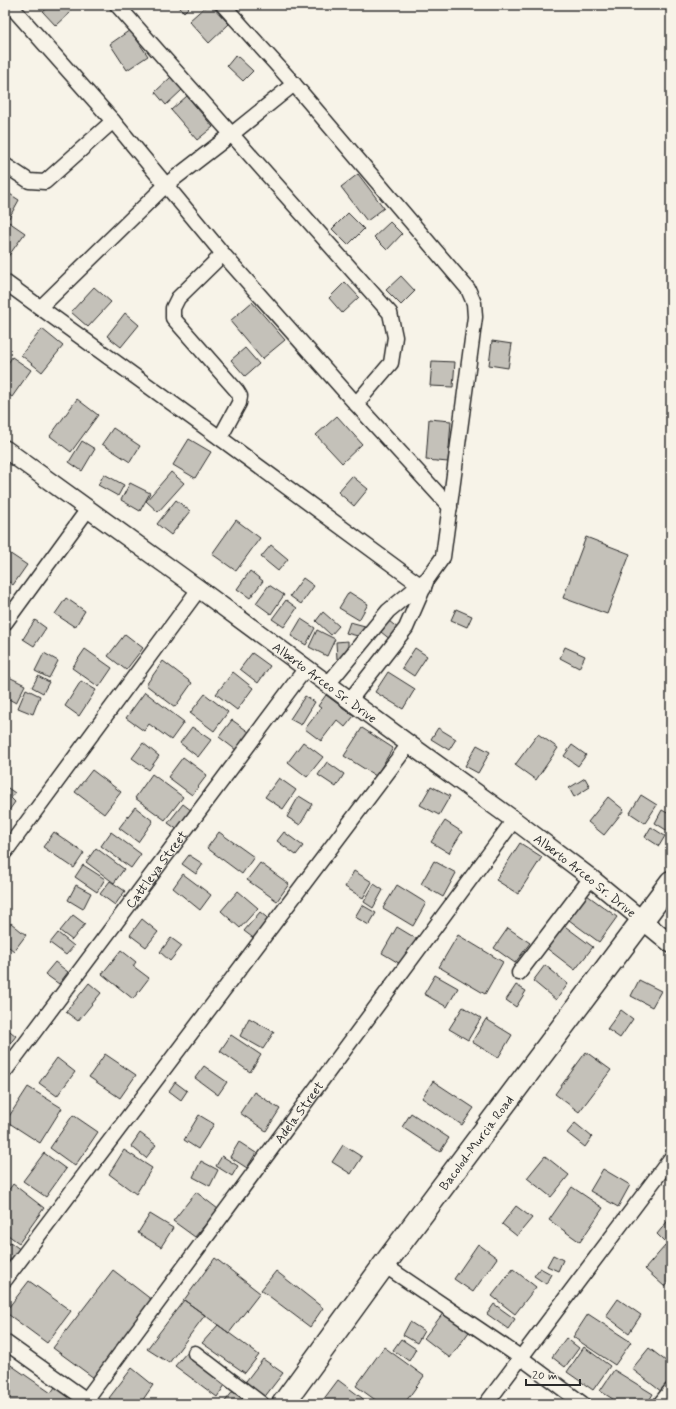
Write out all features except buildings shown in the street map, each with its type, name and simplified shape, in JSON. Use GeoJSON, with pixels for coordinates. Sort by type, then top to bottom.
{"type":"FeatureCollection","features":[{"type":"Feature","properties":{"kind":"main road","name":"Bacolod-Murcia Road"},"geometry":{"type":"LineString","coordinates":[[283,1404],[384,1265],[671,882]]}},
{"type":"Feature","properties":{"kind":"street"},"geometry":{"type":"LineString","coordinates":[[10,5],[113,121],[223,254],[450,507]]}},
{"type":"Feature","properties":{"kind":"street"},"geometry":{"type":"LineString","coordinates":[[117,5],[390,313],[395,337],[391,363],[356,404]]}},
{"type":"Feature","properties":{"kind":"street"},"geometry":{"type":"LineString","coordinates":[[223,5],[294,84],[468,289],[474,303],[475,316],[443,557],[424,584],[406,628],[350,700]]}},
{"type":"Feature","properties":{"kind":"street"},"geometry":{"type":"LineString","coordinates":[[41,308],[166,185],[294,84]]}},
{"type":"Feature","properties":{"kind":"street"},"geometry":{"type":"LineString","coordinates":[[5,165],[29,181],[45,182],[113,121]]}},
{"type":"Feature","properties":{"kind":"street"},"geometry":{"type":"LineString","coordinates":[[220,438],[239,403],[240,396],[173,318],[173,308],[178,298],[223,254]]}},
{"type":"Feature","properties":{"kind":"street"},"geometry":{"type":"LineString","coordinates":[[5,282],[424,584]]}},
{"type":"Feature","properties":{"kind":"street","name":"Alberto Arceo Sr. Drive"},"geometry":{"type":"LineString","coordinates":[[5,449],[199,588],[514,820],[591,878],[671,944]]}},
{"type":"Feature","properties":{"kind":"street"},"geometry":{"type":"LineString","coordinates":[[5,623],[88,509]]}},
{"type":"Feature","properties":{"kind":"street"},"geometry":{"type":"LineString","coordinates":[[328,684],[388,611],[424,584]]}},
{"type":"Feature","properties":{"kind":"street"},"geometry":{"type":"LineString","coordinates":[[5,852],[199,588]]}},
{"type":"Feature","properties":{"kind":"street","name":"Cattleya Street"},"geometry":{"type":"LineString","coordinates":[[5,1071],[306,668]]}},
{"type":"Feature","properties":{"kind":"street"},"geometry":{"type":"LineString","coordinates":[[5,1280],[409,744]]}},
{"type":"Feature","properties":{"kind":"street","name":"Adela Street"},"geometry":{"type":"LineString","coordinates":[[87,1403],[514,820]]}},
{"type":"Feature","properties":{"kind":"street"},"geometry":{"type":"LineString","coordinates":[[519,973],[591,878]]}},
{"type":"Feature","properties":{"kind":"street"},"geometry":{"type":"LineString","coordinates":[[486,1404],[671,1158]]}},
{"type":"Feature","properties":{"kind":"street"},"geometry":{"type":"LineString","coordinates":[[384,1265],[520,1357],[583,1404]]}},
{"type":"Feature","properties":{"kind":"street"},"geometry":{"type":"LineString","coordinates":[[5,1342],[87,1403]]}},
{"type":"Feature","properties":{"kind":"street"},"geometry":{"type":"LineString","coordinates":[[195,1353],[262,1404]]}},
{"type":"Feature","properties":{"kind":"street"},"geometry":{"type":"LineString","coordinates":[[660,1404],[671,1390]]}}]}
